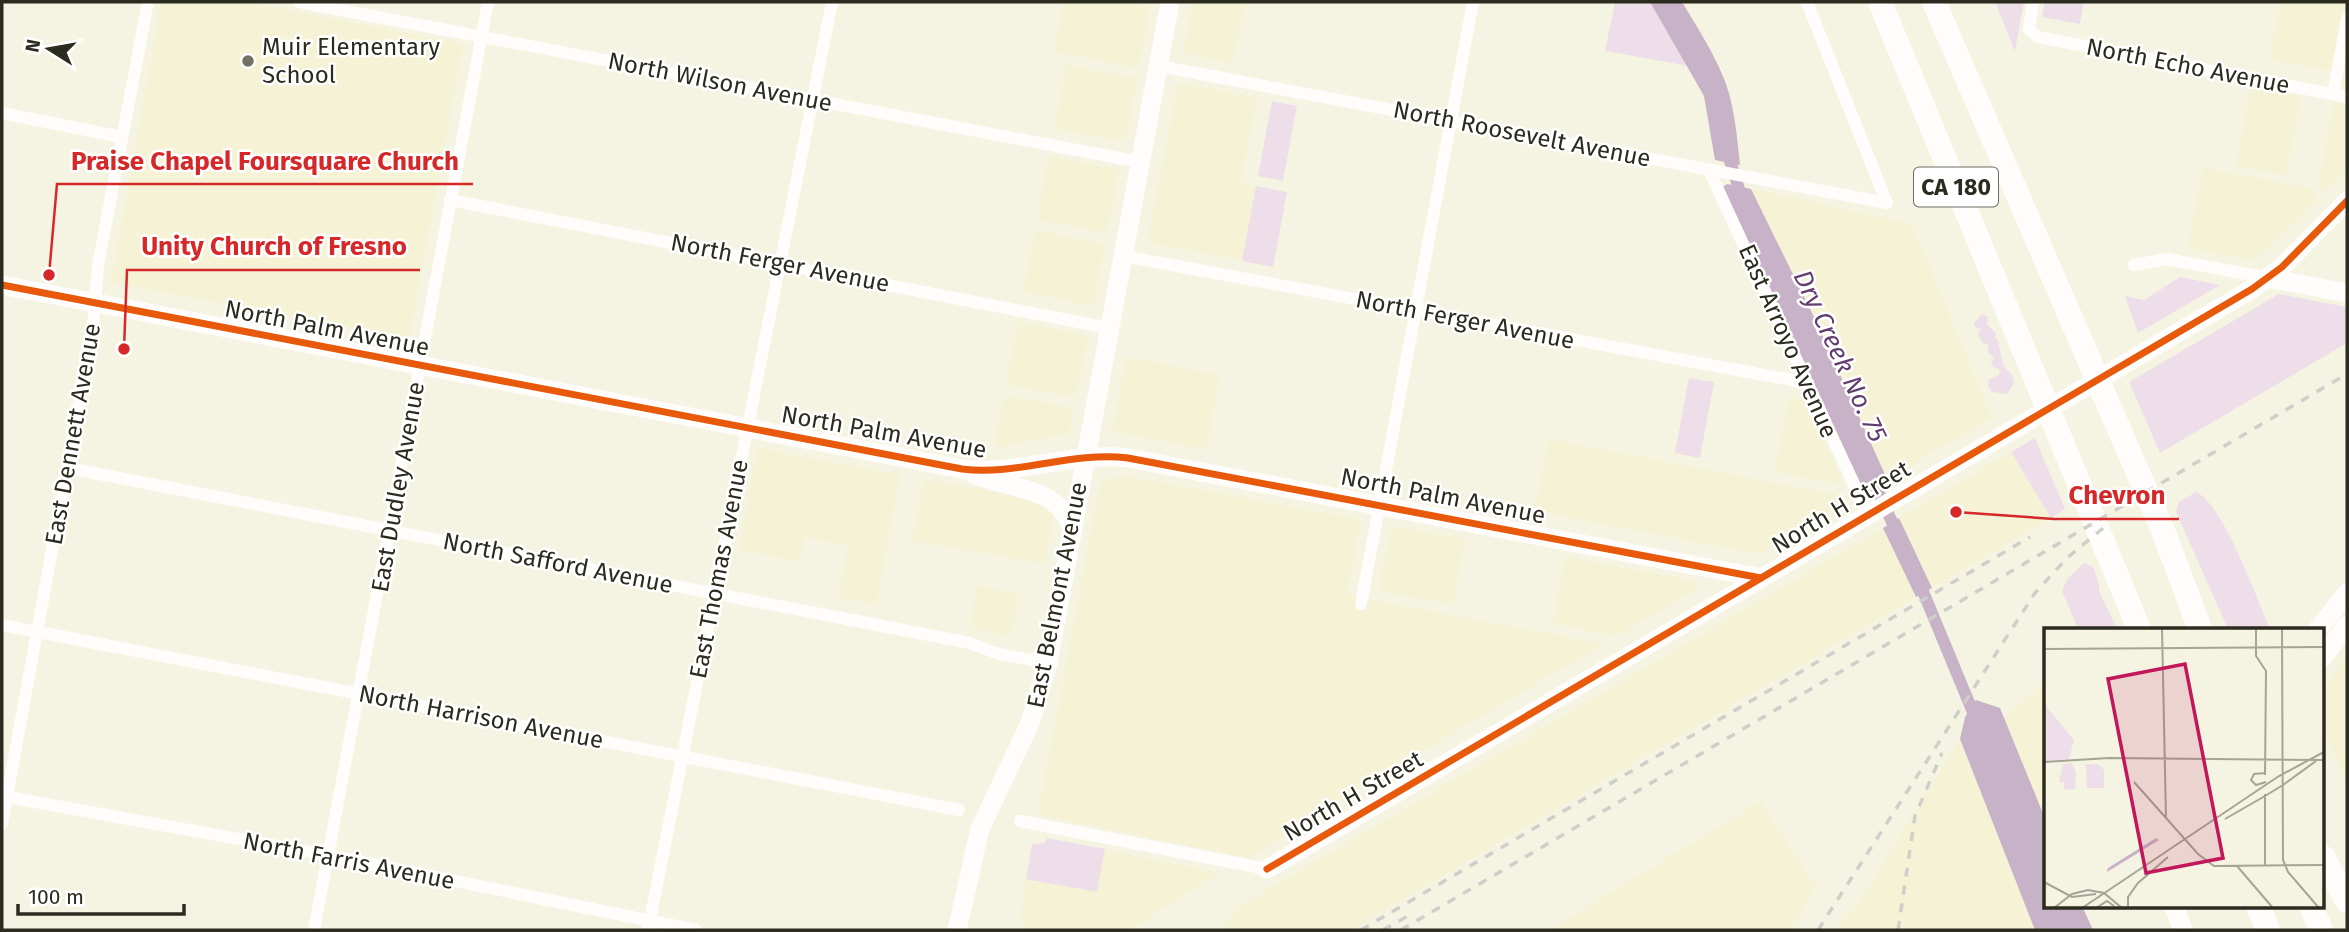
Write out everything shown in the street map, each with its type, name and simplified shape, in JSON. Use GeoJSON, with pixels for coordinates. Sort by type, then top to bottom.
{"type":"FeatureCollection","features":[{"type":"Feature","properties":{"kind":"highway","name":"CA 180"},"geometry":{"type":"LineString","coordinates":[[1880,2],[2139,628]]}},
{"type":"Feature","properties":{"kind":"highway","name":"CA 180"},"geometry":{"type":"LineString","coordinates":[[1934,2],[2080,344],[2166,531],[2200,628]]}},
{"type":"Feature","properties":{"kind":"highway"},"geometry":{"type":"LineString","coordinates":[[2166,531],[2214,628]]}},
{"type":"Feature","properties":{"kind":"highway"},"geometry":{"type":"LineString","coordinates":[[2324,858],[2347,901]]}},
{"type":"Feature","properties":{"kind":"highway"},"geometry":{"type":"LineString","coordinates":[[2254,908],[2260,930]]}},
{"type":"Feature","properties":{"kind":"highway"},"geometry":{"type":"LineString","coordinates":[[2259,908],[2268,930]]}},
{"type":"Feature","properties":{"kind":"highway"},"geometry":{"type":"LineString","coordinates":[[2312,908],[2321,930]]}},
{"type":"Feature","properties":{"kind":"main road","name":"East Belmont Avenue"},"geometry":{"type":"LineString","coordinates":[[957,930],[980,829],[1030,723],[1048,663],[1170,2]]}},
{"type":"Feature","properties":{"kind":"main road","name":"North H Street"},"geometry":{"type":"LineString","coordinates":[[1267,869],[2268,278],[2347,201]]}},
{"type":"Feature","properties":{"kind":"main road"},"geometry":{"type":"LineString","coordinates":[[2268,278],[2347,293]]}},
{"type":"Feature","properties":{"kind":"main road","name":"North Palm Avenue"},"geometry":{"type":"LineString","coordinates":[[2,285],[962,469],[997,471],[1085,456],[1143,460],[1380,503],[1761,578]]}},
{"type":"Feature","properties":{"kind":"main road"},"geometry":{"type":"LineString","coordinates":[[962,469],[1003,486],[1053,499],[1064,510],[1072,528]]}},
{"type":"Feature","properties":{"kind":"main road"},"geometry":{"type":"LineString","coordinates":[[2319,628],[2347,593]]}},
{"type":"Feature","properties":{"kind":"main road"},"geometry":{"type":"LineString","coordinates":[[2324,656],[2347,625]]}},
{"type":"Feature","properties":{"kind":"main road"},"geometry":{"type":"LineString","coordinates":[[2175,908],[2183,930]]}},
{"type":"Feature","properties":{"kind":"street","name":"East Dennett Avenue"},"geometry":{"type":"LineString","coordinates":[[2,824],[4,797],[68,468],[98,265],[148,2]]}},
{"type":"Feature","properties":{"kind":"street","name":"North Wilson Avenue"},"geometry":{"type":"LineString","coordinates":[[299,2],[321,4],[1140,162]]}},
{"type":"Feature","properties":{"kind":"street","name":"East Dudley Avenue"},"geometry":{"type":"LineString","coordinates":[[314,930],[488,2]]}},
{"type":"Feature","properties":{"kind":"street","name":"East Thomas Avenue"},"geometry":{"type":"LineString","coordinates":[[649,926],[832,2]]}},
{"type":"Feature","properties":{"kind":"street"},"geometry":{"type":"LineString","coordinates":[[1361,604],[1473,2]]}},
{"type":"Feature","properties":{"kind":"street","name":"North Roosevelt Avenue"},"geometry":{"type":"LineString","coordinates":[[1158,66],[1887,203],[1807,2]]}},
{"type":"Feature","properties":{"kind":"street","name":"North Echo Avenue"},"geometry":{"type":"LineString","coordinates":[[2033,2],[2030,33],[2038,37],[2347,97]]}},
{"type":"Feature","properties":{"kind":"street"},"geometry":{"type":"LineString","coordinates":[[2333,94],[2347,19]]}},
{"type":"Feature","properties":{"kind":"street"},"geometry":{"type":"LineString","coordinates":[[2,113],[122,136]]}},
{"type":"Feature","properties":{"kind":"street","name":"East Arroyo Avenue"},"geometry":{"type":"LineString","coordinates":[[1716,171],[1867,513]]}},
{"type":"Feature","properties":{"kind":"street","name":"North Ferger Avenue"},"geometry":{"type":"LineString","coordinates":[[450,200],[1109,328]]}},
{"type":"Feature","properties":{"kind":"street","name":"North Ferger Avenue"},"geometry":{"type":"LineString","coordinates":[[1123,256],[1808,383]]}},
{"type":"Feature","properties":{"kind":"street"},"geometry":{"type":"LineString","coordinates":[[2134,265],[2167,259],[2268,278]]}},
{"type":"Feature","properties":{"kind":"street","name":"North Safford Avenue"},"geometry":{"type":"LineString","coordinates":[[68,468],[970,643],[999,654],[1048,663]]}},
{"type":"Feature","properties":{"kind":"street","name":"North Harrison Avenue"},"geometry":{"type":"LineString","coordinates":[[2,625],[959,810]]}},
{"type":"Feature","properties":{"kind":"street","name":"North Farris Avenue"},"geometry":{"type":"LineString","coordinates":[[4,797],[327,855],[649,926],[696,930]]}},
{"type":"Feature","properties":{"kind":"street"},"geometry":{"type":"LineString","coordinates":[[1020,821],[1267,869]]}},
{"type":"Feature","properties":{"kind":"shaded area"},"geometry":{"type":"Polygon","coordinates":[[[161,2],[246,2],[463,44],[409,339],[111,282],[161,2]]]}},
{"type":"Feature","properties":{"kind":"shaded area"},"geometry":{"type":"Polygon","coordinates":[[[1063,2],[1130,2],[1150,6],[1139,68],[1054,52],[1063,2]]]}},
{"type":"Feature","properties":{"kind":"shaded area"},"geometry":{"type":"Polygon","coordinates":[[[1193,2],[1245,2],[1233,63],[1183,53],[1193,2]]]}},
{"type":"Feature","properties":{"kind":"shaded area"},"geometry":{"type":"Polygon","coordinates":[[[1615,2],[1650,2],[1689,66],[1605,51],[1615,2]]]}},
{"type":"Feature","properties":{"kind":"shaded area"},"geometry":{"type":"Polygon","coordinates":[[[1650,2],[1682,2],[1706,42],[1729,94],[1740,165],[1715,160],[1704,96],[1650,2]]]}},
{"type":"Feature","properties":{"kind":"shaded area"},"geometry":{"type":"Polygon","coordinates":[[[1995,2],[2024,2],[2015,51],[1995,2]]]}},
{"type":"Feature","properties":{"kind":"shaded area"},"geometry":{"type":"Polygon","coordinates":[[[2045,2],[2084,2],[2080,24],[2042,17],[2045,2]]]}},
{"type":"Feature","properties":{"kind":"shaded area"},"geometry":{"type":"Polygon","coordinates":[[[2280,2],[2345,2],[2332,71],[2269,60],[2280,2]]]}},
{"type":"Feature","properties":{"kind":"shaded area"},"geometry":{"type":"Polygon","coordinates":[[[1066,65],[1137,78],[1125,142],[1054,129],[1066,65]]]}},
{"type":"Feature","properties":{"kind":"shaded area"},"geometry":{"type":"Polygon","coordinates":[[[1178,83],[1257,98],[1241,183],[1256,186],[1242,261],[1147,242],[1178,83]]]}},
{"type":"Feature","properties":{"kind":"shaded area"},"geometry":{"type":"Polygon","coordinates":[[[2251,87],[2301,97],[2286,175],[2236,166],[2251,87]]]}},
{"type":"Feature","properties":{"kind":"shaded area"},"geometry":{"type":"Polygon","coordinates":[[[1272,101],[1297,106],[1283,181],[1258,176],[1272,101]]]}},
{"type":"Feature","properties":{"kind":"shaded area"},"geometry":{"type":"Polygon","coordinates":[[[2334,103],[2347,105],[2347,170],[2324,193],[2318,187],[2334,103]]]}},
{"type":"Feature","properties":{"kind":"shaded area"},"geometry":{"type":"Polygon","coordinates":[[[1049,156],[1119,170],[1107,233],[1037,220],[1049,156]]]}},
{"type":"Feature","properties":{"kind":"shaded area"},"geometry":{"type":"Polygon","coordinates":[[[2203,168],[2310,188],[2319,199],[2254,260],[2188,248],[2203,168]]]}},
{"type":"Feature","properties":{"kind":"shaded area"},"geometry":{"type":"Polygon","coordinates":[[[1727,184],[1751,189],[1815,319],[1887,479],[1865,493],[1723,187],[1727,184]]]}},
{"type":"Feature","properties":{"kind":"shaded area"},"geometry":{"type":"Polygon","coordinates":[[[1256,186],[1287,192],[1273,267],[1242,261],[1256,186]]]}},
{"type":"Feature","properties":{"kind":"shaded area"},"geometry":{"type":"Polygon","coordinates":[[[1751,189],[1912,224],[1992,418],[1887,479],[1815,319],[1751,189]]]}},
{"type":"Feature","properties":{"kind":"shaded area"},"geometry":{"type":"Polygon","coordinates":[[[1035,230],[1105,244],[1094,306],[1023,292],[1035,230]]]}},
{"type":"Feature","properties":{"kind":"shaded area"},"geometry":{"type":"Polygon","coordinates":[[[2180,277],[2220,285],[2138,333],[2125,296],[2144,300],[2180,277]]]}},
{"type":"Feature","properties":{"kind":"shaded area"},"geometry":{"type":"Polygon","coordinates":[[[2279,294],[2347,307],[2347,343],[2160,453],[2129,382],[2279,294]]]}},
{"type":"Feature","properties":{"kind":"shaded area"},"geometry":{"type":"Polygon","coordinates":[[[1982,314],[1988,317],[1987,324],[1997,334],[1994,338],[1998,340],[2003,365],[2012,375],[2014,383],[2007,394],[1992,392],[1988,386],[1989,379],[1999,375],[2000,369],[1993,367],[1991,361],[1994,358],[1988,352],[1988,344],[1982,343],[1978,333],[1981,329],[1975,327],[1974,323],[1982,314]]]}},
{"type":"Feature","properties":{"kind":"shaded area"},"geometry":{"type":"Polygon","coordinates":[[[1018,322],[1088,336],[1076,398],[1006,385],[1018,322]]]}},
{"type":"Feature","properties":{"kind":"shaded area"},"geometry":{"type":"Polygon","coordinates":[[[1126,357],[1220,375],[1206,450],[1112,431],[1126,357]]]}},
{"type":"Feature","properties":{"kind":"shaded area"},"geometry":{"type":"Polygon","coordinates":[[[1689,378],[1714,382],[1700,458],[1675,453],[1689,378]]]}},
{"type":"Feature","properties":{"kind":"shaded area"},"geometry":{"type":"Polygon","coordinates":[[[1004,395],[1074,408],[1069,433],[994,448],[1004,395]]]}},
{"type":"Feature","properties":{"kind":"shaded area"},"geometry":{"type":"Polygon","coordinates":[[[1789,397],[1803,399],[1844,485],[1775,472],[1789,397]]]}},
{"type":"Feature","properties":{"kind":"shaded area"},"geometry":{"type":"Polygon","coordinates":[[[2035,438],[2065,509],[2051,518],[2011,452],[2035,438]]]}},
{"type":"Feature","properties":{"kind":"shaded area"},"geometry":{"type":"Polygon","coordinates":[[[1549,439],[1849,497],[1851,500],[1758,554],[1535,511],[1549,439]]]}},
{"type":"Feature","properties":{"kind":"shaded area"},"geometry":{"type":"Polygon","coordinates":[[[757,448],[900,475],[876,605],[839,597],[848,545],[805,537],[800,561],[739,550],[757,448]]]}},
{"type":"Feature","properties":{"kind":"shaded area"},"geometry":{"type":"Polygon","coordinates":[[[2011,452],[2051,518],[1932,588],[1899,518],[2011,452]]]}},
{"type":"Feature","properties":{"kind":"shaded area"},"geometry":{"type":"Polygon","coordinates":[[[1127,476],[1357,519],[1360,522],[1347,595],[1604,644],[1322,810],[1250,858],[1038,815],[1098,492],[1102,480],[1127,476]]]}},
{"type":"Feature","properties":{"kind":"shaded area"},"geometry":{"type":"Polygon","coordinates":[[[924,479],[1047,503],[1054,514],[1045,564],[912,541],[924,479]]]}},
{"type":"Feature","properties":{"kind":"shaded area"},"geometry":{"type":"Polygon","coordinates":[[[2196,492],[2217,514],[2248,576],[2270,628],[2228,628],[2176,512],[2179,502],[2196,492]]]}},
{"type":"Feature","properties":{"kind":"shaded area"},"geometry":{"type":"Polygon","coordinates":[[[1899,518],[1932,588],[1916,597],[1883,528],[1899,518]]]}},
{"type":"Feature","properties":{"kind":"shaded area"},"geometry":{"type":"Polygon","coordinates":[[[1392,526],[1465,539],[1453,605],[1378,591],[1392,526]]]}},
{"type":"Feature","properties":{"kind":"shaded area"},"geometry":{"type":"Polygon","coordinates":[[[1883,528],[1916,597],[1350,930],[1221,930],[1241,905],[1883,528]]]}},
{"type":"Feature","properties":{"kind":"shaded area"},"geometry":{"type":"Polygon","coordinates":[[[1565,557],[1694,581],[1698,586],[1696,590],[1617,636],[1553,624],[1565,557]]]}},
{"type":"Feature","properties":{"kind":"shaded area"},"geometry":{"type":"Polygon","coordinates":[[[2084,563],[2093,567],[2099,591],[2117,628],[2078,628],[2062,591],[2068,578],[2084,563]]]}},
{"type":"Feature","properties":{"kind":"shaded area"},"geometry":{"type":"Polygon","coordinates":[[[977,586],[1019,594],[1011,636],[970,628],[977,586]]]}},
{"type":"Feature","properties":{"kind":"shaded area"},"geometry":{"type":"Polygon","coordinates":[[[2347,656],[2347,782],[2324,735],[2324,687],[2347,656]]]}},
{"type":"Feature","properties":{"kind":"shaded area"},"geometry":{"type":"Polygon","coordinates":[[[2044,684],[2044,816],[2004,719],[2044,684]]]}},
{"type":"Feature","properties":{"kind":"shaded area"},"geometry":{"type":"Polygon","coordinates":[[[1976,700],[2000,708],[2044,816],[2044,908],[2083,908],[2093,930],[2035,930],[1960,739],[1965,717],[1976,700]]]}},
{"type":"Feature","properties":{"kind":"shaded area"},"geometry":{"type":"Polygon","coordinates":[[[1960,739],[2035,930],[1836,930],[1863,896],[1960,739]]]}},
{"type":"Feature","properties":{"kind":"shaded area"},"geometry":{"type":"Polygon","coordinates":[[[1761,801],[1816,887],[1790,930],[1549,930],[1761,801]]]}},
{"type":"Feature","properties":{"kind":"shaded area"},"geometry":{"type":"Polygon","coordinates":[[[1046,838],[1219,873],[1130,930],[1023,930],[1025,921],[1020,917],[1032,844],[1045,843],[1046,838]]]}},
{"type":"Feature","properties":{"kind":"shaded area"},"geometry":{"type":"Polygon","coordinates":[[[1046,838],[1105,849],[1097,892],[1026,879],[1032,844],[1045,843],[1046,838]]]}},
{"type":"Feature","properties":{"kind":"waterway","name":"Dry Creek No. 75"},"geometry":{"type":"LineString","coordinates":[[1725,146],[1742,198]]}},
{"type":"Feature","properties":{"kind":"waterway","name":"Dry Creek No. 75"},"geometry":{"type":"LineString","coordinates":[[1869,472],[1898,535]]}},
{"type":"Feature","properties":{"kind":"waterway","name":"Dry Creek No. 75"},"geometry":{"type":"LineString","coordinates":[[1917,577],[1977,722]]}},
{"type":"Feature","properties":{"kind":"railway"},"geometry":{"type":"LineString","coordinates":[[1401,930],[2347,374]]}},
{"type":"Feature","properties":{"kind":"railway"},"geometry":{"type":"LineString","coordinates":[[1818,930],[2035,593],[2068,557],[2107,525]]}},
{"type":"Feature","properties":{"kind":"railway"},"geometry":{"type":"LineString","coordinates":[[1361,930],[2030,537]]}},
{"type":"Feature","properties":{"kind":"railway"},"geometry":{"type":"LineString","coordinates":[[1898,930],[1915,816],[1942,753]]}},
{"type":"Feature","properties":{"kind":"railway"},"geometry":{"type":"LineString","coordinates":[[1383,930],[1408,916]]}},
{"type":"Feature","properties":{"kind":"cycle path"},"geometry":{"type":"LineString","coordinates":[[1267,869],[2252,289],[2282,267],[2347,201]]}},
{"type":"Feature","properties":{"kind":"cycle path"},"geometry":{"type":"LineString","coordinates":[[2,285],[962,469],[1004,469],[1086,458],[1128,458],[1761,578]]}},
{"type":"Feature","properties":{"kind":"place","name":"Muir Elementary School"},"geometry":{"type":"Point","coordinates":[248,61]}},
{"type":"Feature","properties":{"kind":"place","name":"Praise Chapel Foursquare Church"},"geometry":{"type":"Point","coordinates":[49,275]}},
{"type":"Feature","properties":{"kind":"place","name":"Unity Church of Fresno"},"geometry":{"type":"Point","coordinates":[124,349]}},
{"type":"Feature","properties":{"kind":"place","name":"Chevron"},"geometry":{"type":"Point","coordinates":[1956,512]}}]}
